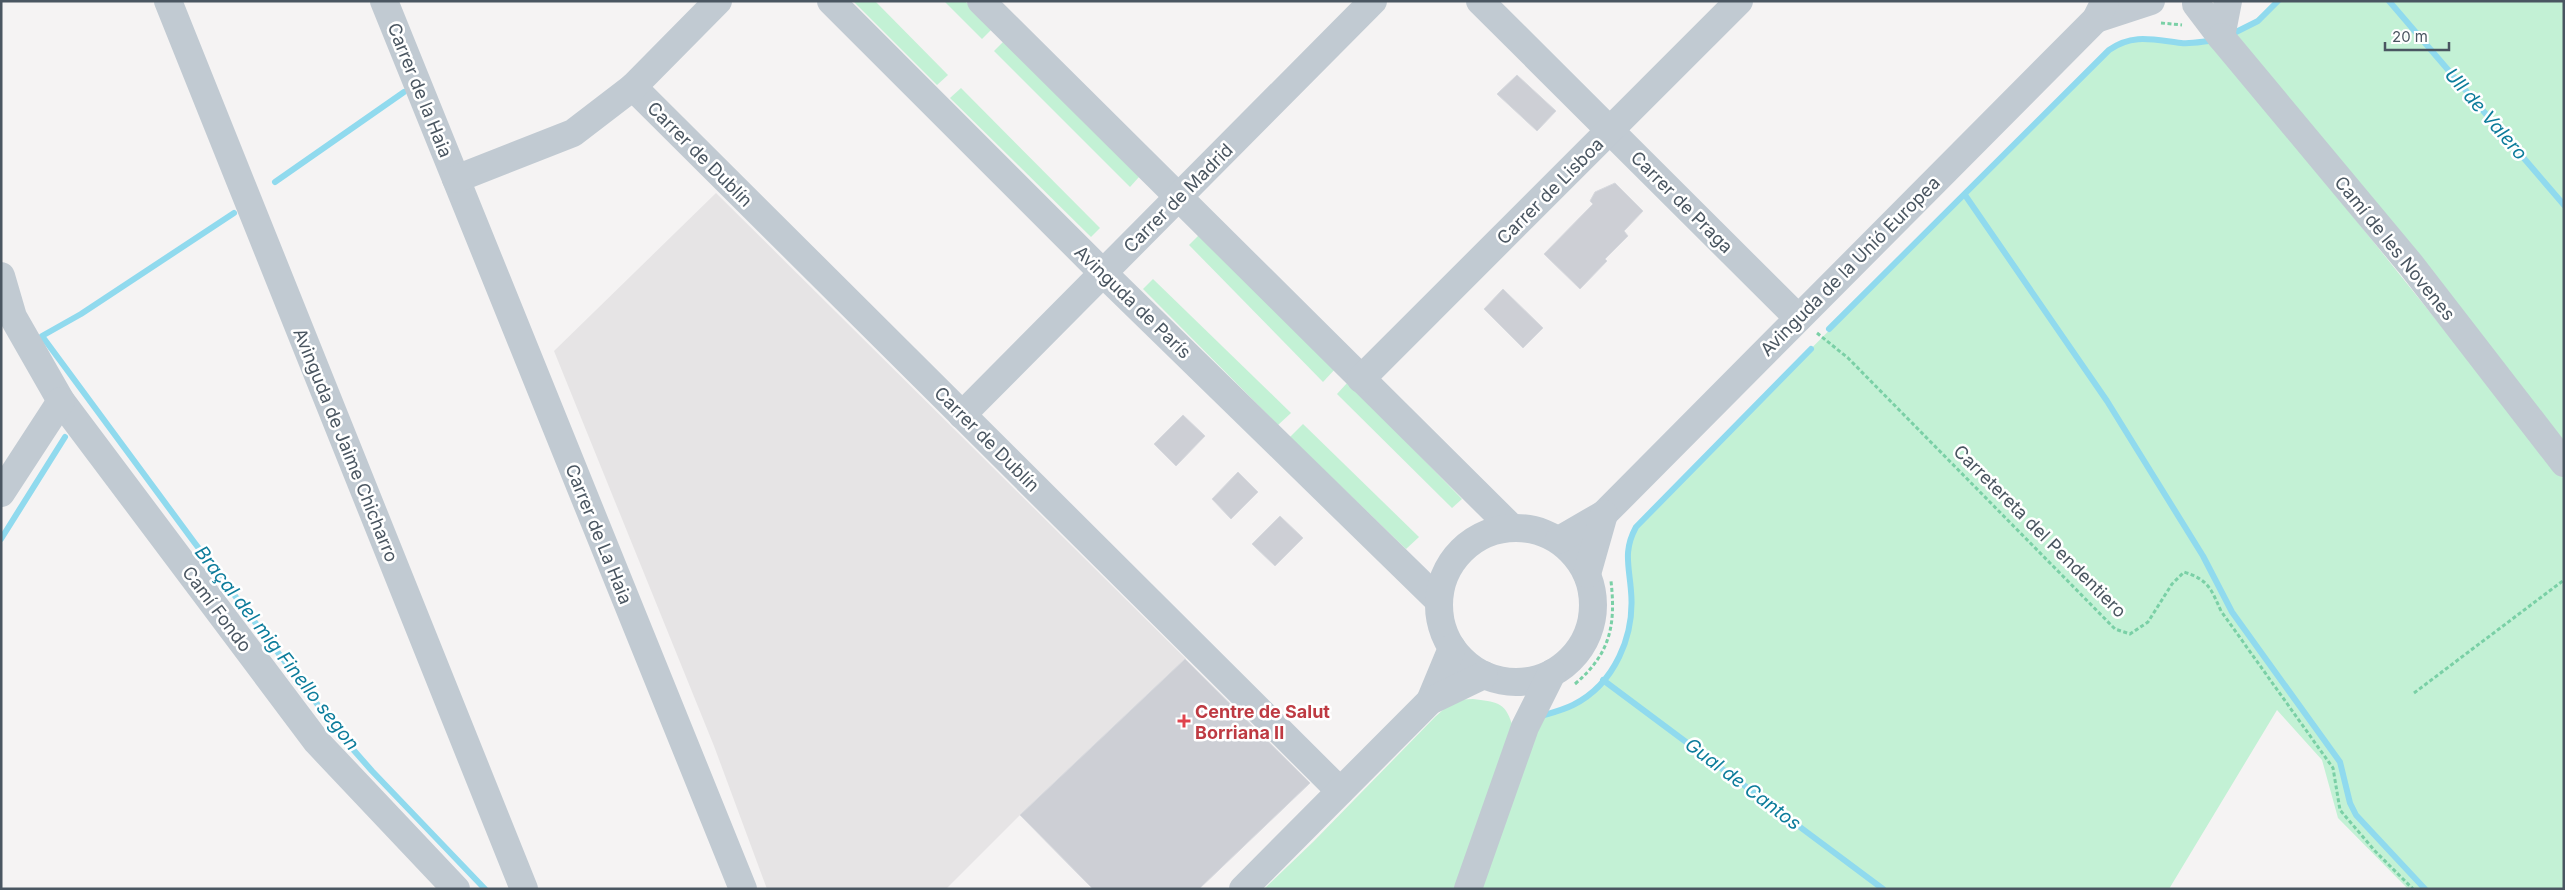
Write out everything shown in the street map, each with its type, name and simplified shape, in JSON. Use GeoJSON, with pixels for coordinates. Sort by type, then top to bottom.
{"type":"FeatureCollection","features":[{"type":"Feature","properties":{"kind":"street","name":"Avinguda de Jaime Chicharro"},"geometry":{"type":"LineString","coordinates":[[168,1],[524,889]]}},
{"type":"Feature","properties":{"kind":"street","name":"Carrer de la Haia"},"geometry":{"type":"LineString","coordinates":[[384,1],[456,179]]}},
{"type":"Feature","properties":{"kind":"street"},"geometry":{"type":"LineString","coordinates":[[456,179],[573,133],[633,88],[718,1]]}},
{"type":"Feature","properties":{"kind":"street","name":"Avinguda de París"},"geometry":{"type":"LineString","coordinates":[[831,1],[1103,273],[1439,601]]}},
{"type":"Feature","properties":{"kind":"street","name":"Carrer de Madrid"},"geometry":{"type":"LineString","coordinates":[[962,415],[1372,1]]}},
{"type":"Feature","properties":{"kind":"street","name":"Carrer de Praga"},"geometry":{"type":"LineString","coordinates":[[1480,1],[1798,318]]}},
{"type":"Feature","properties":{"kind":"street","name":"Carrer de Lisboa"},"geometry":{"type":"LineString","coordinates":[[1361,379],[1739,1]]}},
{"type":"Feature","properties":{"kind":"street"},"geometry":{"type":"LineString","coordinates":[[2188,13],[2228,1]]}},
{"type":"Feature","properties":{"kind":"street"},"geometry":{"type":"LineString","coordinates":[[992,5],[1178,197],[1512,528]]}},
{"type":"Feature","properties":{"kind":"street","name":"Avinguda de la Unió Europea"},"geometry":{"type":"LineString","coordinates":[[1559,540],[1604,514],[2101,10],[2188,13]]}},
{"type":"Feature","properties":{"kind":"street","name":"Camí de les Novenes"},"geometry":{"type":"LineString","coordinates":[[2188,13],[2411,265],[2564,463]]}},
{"type":"Feature","properties":{"kind":"street","name":"Carrer de Dublín"},"geometry":{"type":"LineString","coordinates":[[633,88],[1340,791]]}},
{"type":"Feature","properties":{"kind":"street","name":"Carrer de La Haia"},"geometry":{"type":"LineString","coordinates":[[456,179],[743,889]]}},
{"type":"Feature","properties":{"kind":"street","name":"Camí Fondo"},"geometry":{"type":"LineString","coordinates":[[1,276],[13,316],[62,401],[318,742],[456,889]]}},
{"type":"Feature","properties":{"kind":"street"},"geometry":{"type":"LineString","coordinates":[[1,493],[62,401]]}},
{"type":"Feature","properties":{"kind":"street","name":"Avinguda de la Unió Europea"},"geometry":{"type":"LineString","coordinates":[[1599,576],[1604,514]]}},
{"type":"Feature","properties":{"kind":"street"},"geometry":{"type":"LineString","coordinates":[[1468,889],[1525,726],[1562,680],[1570,659],[1584,641],[1592,619],[1593,596],[1599,576],[1580,561],[1559,540],[1544,532],[1512,528],[1483,536],[1470,543],[1454,559],[1443,578],[1439,601],[1441,626],[1452,648],[1466,664],[1484,675],[1512,682],[1562,680]]}},
{"type":"Feature","properties":{"kind":"street"},"geometry":{"type":"LineString","coordinates":[[1430,702],[1452,648]]}},
{"type":"Feature","properties":{"kind":"street"},"geometry":{"type":"LineString","coordinates":[[1243,889],[1430,702],[1484,675]]}},
{"type":"Feature","properties":{"kind":"street"},"geometry":{"type":"LineString","coordinates":[[1512,682],[1525,726]]}},
{"type":"Feature","properties":{"kind":"path"},"geometry":{"type":"LineString","coordinates":[[2188,13],[2192,26],[2188,13]]}},
{"type":"Feature","properties":{"kind":"path","name":"Carretereta del Pendentiero"},"geometry":{"type":"LineString","coordinates":[[1798,318],[1848,358],[2115,629],[2130,634],[2148,622],[2172,584],[2184,572],[2199,576],[2209,585],[2221,611],[2333,768],[2340,810],[2375,851],[2413,889]]}},
{"type":"Feature","properties":{"kind":"path"},"geometry":{"type":"LineString","coordinates":[[1562,680],[1592,669],[1609,638],[1614,609],[1599,576]]}},
{"type":"Feature","properties":{"kind":"path"},"geometry":{"type":"LineString","coordinates":[[2414,693],[2564,580]]}},
{"type":"Feature","properties":{"kind":"shaded area"},"geometry":{"type":"Polygon","coordinates":[[[716,193],[1186,659],[1020,815],[946,889],[767,889],[714,746],[554,351],[716,193]]]}},
{"type":"Feature","properties":{"kind":"green space"},"geometry":{"type":"Polygon","coordinates":[[[853,1],[875,1],[948,75],[937,85],[853,1]]]}},
{"type":"Feature","properties":{"kind":"green space"},"geometry":{"type":"Polygon","coordinates":[[[944,1],[965,1],[992,29],[982,39],[944,1]]]}},
{"type":"Feature","properties":{"kind":"green space"},"geometry":{"type":"Polygon","coordinates":[[[2276,1],[2564,1],[2564,451],[2232,31],[2249,25],[2276,1]]]}},
{"type":"Feature","properties":{"kind":"green space"},"geometry":{"type":"Polygon","coordinates":[[[2142,37],[2183,42],[2212,41],[2564,479],[2564,889],[2408,889],[2338,818],[2322,760],[2277,710],[2169,889],[1475,889],[1543,715],[1568,706],[1587,694],[1608,673],[1616,660],[1627,632],[1629,618],[1630,603],[1626,555],[1627,545],[1635,525],[2109,50],[2131,39],[2142,37]]]}},
{"type":"Feature","properties":{"kind":"green space"},"geometry":{"type":"Polygon","coordinates":[[[1005,40],[1139,177],[1130,187],[994,51],[1005,40]]]}},
{"type":"Feature","properties":{"kind":"green space"},"geometry":{"type":"Polygon","coordinates":[[[961,88],[1100,228],[1091,237],[950,98],[961,88]]]}},
{"type":"Feature","properties":{"kind":"green space"},"geometry":{"type":"Polygon","coordinates":[[[1199,235],[1336,368],[1323,382],[1189,245],[1199,235]]]}},
{"type":"Feature","properties":{"kind":"green space"},"geometry":{"type":"Polygon","coordinates":[[[1153,279],[1291,413],[1278,425],[1143,289],[1153,279]]]}},
{"type":"Feature","properties":{"kind":"green space"},"geometry":{"type":"Polygon","coordinates":[[[1348,382],[1462,499],[1452,508],[1337,394],[1348,382]]]}},
{"type":"Feature","properties":{"kind":"green space"},"geometry":{"type":"Polygon","coordinates":[[[1303,424],[1419,537],[1406,549],[1290,437],[1303,424]]]}},
{"type":"Feature","properties":{"kind":"green space"},"geometry":{"type":"Polygon","coordinates":[[[1473,699],[1498,704],[1506,711],[1512,724],[1462,889],[1264,889],[1314,841],[1435,717],[1454,700],[1473,699]]]}},
{"type":"Feature","properties":{"kind":"building"},"geometry":{"type":"Polygon","coordinates":[[[1517,75],[1556,111],[1537,131],[1497,94],[1517,75]]]}},
{"type":"Feature","properties":{"kind":"building"},"geometry":{"type":"Polygon","coordinates":[[[1615,183],[1643,211],[1624,231],[1628,236],[1605,259],[1607,261],[1580,289],[1544,254],[1593,204],[1590,201],[1595,192],[1615,183]]]}},
{"type":"Feature","properties":{"kind":"building"},"geometry":{"type":"Polygon","coordinates":[[[1503,289],[1543,328],[1523,348],[1484,309],[1503,289]]]}},
{"type":"Feature","properties":{"kind":"building"},"geometry":{"type":"Polygon","coordinates":[[[1183,415],[1205,436],[1176,466],[1154,444],[1183,415]]]}},
{"type":"Feature","properties":{"kind":"building"},"geometry":{"type":"Polygon","coordinates":[[[1238,472],[1258,492],[1231,519],[1212,499],[1238,472]]]}},
{"type":"Feature","properties":{"kind":"building"},"geometry":{"type":"Polygon","coordinates":[[[1280,516],[1303,538],[1275,566],[1252,544],[1280,516]]]}},
{"type":"Feature","properties":{"kind":"building","name":"Centre de Salut Borriana II"},"geometry":{"type":"Polygon","coordinates":[[[1185,659],[1310,783],[1199,889],[1093,889],[1020,815],[1185,659]]]}},
{"type":"Feature","properties":{"kind":"waterway"},"geometry":{"type":"LineString","coordinates":[[2234,33],[2258,21],[2278,1]]}},
{"type":"Feature","properties":{"kind":"waterway","name":"Ull de Valero"},"geometry":{"type":"LineString","coordinates":[[2389,1],[2564,205]]}},
{"type":"Feature","properties":{"kind":"waterway"},"geometry":{"type":"LineString","coordinates":[[1829,329],[2109,50],[2127,41],[2144,39],[2184,43],[2209,41]]}},
{"type":"Feature","properties":{"kind":"waterway"},"geometry":{"type":"LineString","coordinates":[[275,182],[404,92]]}},
{"type":"Feature","properties":{"kind":"waterway"},"geometry":{"type":"LineString","coordinates":[[1965,195],[2107,401],[2203,556],[2232,612],[2340,762],[2350,803],[2356,815],[2425,889]]}},
{"type":"Feature","properties":{"kind":"waterway","name":"Braçal del mig Finello segon"},"geometry":{"type":"LineString","coordinates":[[234,213],[81,314],[42,336],[194,542],[343,738],[485,889]]}},
{"type":"Feature","properties":{"kind":"waterway"},"geometry":{"type":"LineString","coordinates":[[1541,716],[1569,707],[1588,696],[1600,685],[1619,657],[1630,624],[1631,591],[1628,551],[1629,543],[1636,527],[1811,349]]}},
{"type":"Feature","properties":{"kind":"waterway"},"geometry":{"type":"LineString","coordinates":[[1,539],[65,437]]}},
{"type":"Feature","properties":{"kind":"waterway","name":"Gual de Cantos"},"geometry":{"type":"LineString","coordinates":[[1603,680],[1883,889]]}},
{"type":"Feature","properties":{"kind":"place","name":"Centre de Salut Borriana II"},"geometry":{"type":"Point","coordinates":[1184,721]}}]}
